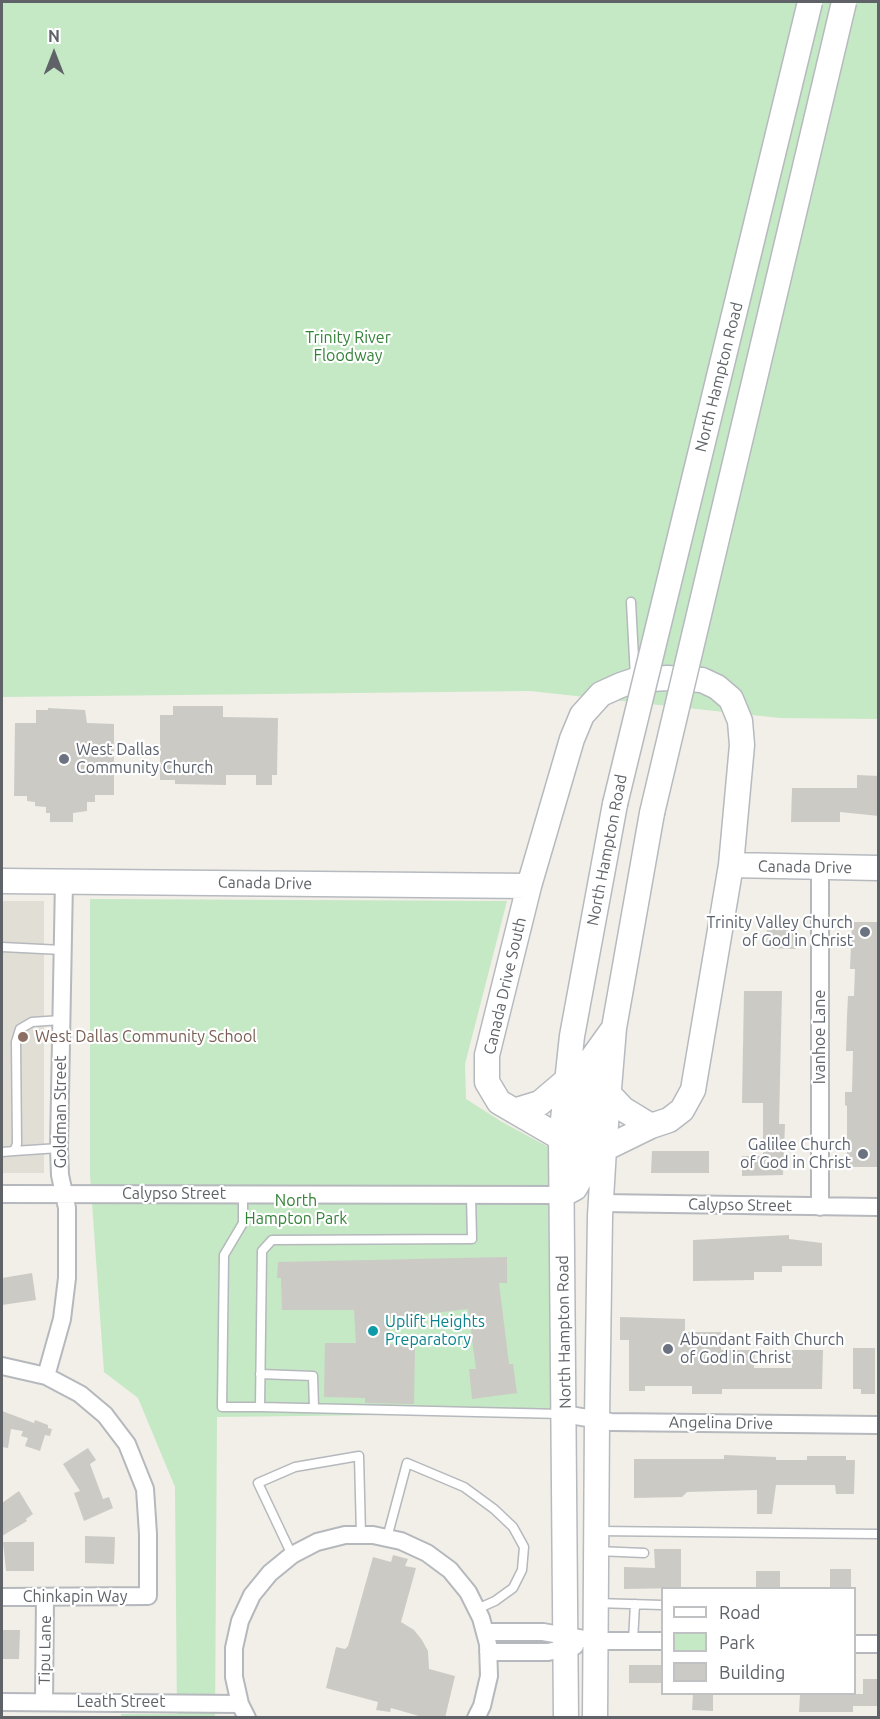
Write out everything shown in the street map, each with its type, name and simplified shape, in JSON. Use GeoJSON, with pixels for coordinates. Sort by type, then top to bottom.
{"type":"FeatureCollection","features":[{"type":"Feature","properties":{"kind":"main road","name":"North Hampton Road"},"geometry":{"type":"LineString","coordinates":[[566,1718],[568,1642],[561,1138],[574,1024],[615,804],[810,2]]}},
{"type":"Feature","properties":{"kind":"main road","name":"North Hampton Road"},"geometry":{"type":"LineString","coordinates":[[595,1718],[601,1203],[614,1028],[652,813],[844,2]]}},
{"type":"Feature","properties":{"kind":"main road","name":"Canada Drive South"},"geometry":{"type":"LineString","coordinates":[[561,1138],[499,1102],[487,1082],[487,1055],[529,885],[572,739],[582,715],[601,694],[636,680],[667,678],[702,680],[717,687],[731,699],[740,721],[742,745],[731,865]]}},
{"type":"Feature","properties":{"kind":"main road","name":"Canada Drive"},"geometry":{"type":"LineString","coordinates":[[731,865],[879,868]]}},
{"type":"Feature","properties":{"kind":"main road"},"geometry":{"type":"LineString","coordinates":[[604,1149],[651,1126],[669,1120],[682,1110],[693,1090],[731,865]]}},
{"type":"Feature","properties":{"kind":"main road","name":"Canada Drive"},"geometry":{"type":"LineString","coordinates":[[2,881],[529,885]]}},
{"type":"Feature","properties":{"kind":"main road"},"geometry":{"type":"LineString","coordinates":[[562,1195],[575,1188],[582,1175],[591,1060],[614,1028]]}},
{"type":"Feature","properties":{"kind":"main road"},"geometry":{"type":"LineString","coordinates":[[514,1111],[540,1102],[567,1080]]}},
{"type":"Feature","properties":{"kind":"main road"},"geometry":{"type":"LineString","coordinates":[[608,1093],[623,1109],[651,1126]]}},
{"type":"Feature","properties":{"kind":"street","name":"Ivanhoe Lane"},"geometry":{"type":"LineString","coordinates":[[820,867],[820,1206]]}},
{"type":"Feature","properties":{"kind":"street","name":"Goldman Street"},"geometry":{"type":"LineString","coordinates":[[46,1376],[62,1319],[66,1278],[67,1217],[60,1148],[64,881]]}},
{"type":"Feature","properties":{"kind":"street","name":"Calypso Street"},"geometry":{"type":"LineString","coordinates":[[2,1194],[562,1195]]}},
{"type":"Feature","properties":{"kind":"street","name":"Calypso Street"},"geometry":{"type":"LineString","coordinates":[[601,1203],[879,1207]]}},
{"type":"Feature","properties":{"kind":"street"},"geometry":{"type":"LineString","coordinates":[[2,1366],[46,1376]]}},
{"type":"Feature","properties":{"kind":"street","name":"Chinkapin Way"},"geometry":{"type":"LineString","coordinates":[[2,1597],[148,1596],[145,1488],[127,1444],[105,1415],[80,1394],[46,1376]]}},
{"type":"Feature","properties":{"kind":"street","name":"Angelina Drive"},"geometry":{"type":"LineString","coordinates":[[564,1414],[611,1422],[879,1425]]}},
{"type":"Feature","properties":{"kind":"street","name":"Leath Street"},"geometry":{"type":"LineString","coordinates":[[2,1702],[244,1711],[234,1677],[234,1658],[240,1621],[258,1587],[270,1573],[292,1555],[317,1542],[345,1535],[361,1535],[387,1538],[427,1552],[450,1570],[468,1592],[485,1632],[488,1652],[489,1676],[482,1706],[476,1718]]}},
{"type":"Feature","properties":{"kind":"street","name":"Tipu Lane"},"geometry":{"type":"LineString","coordinates":[[44,1702],[45,1597]]}},
{"type":"Feature","properties":{"kind":"street"},"geometry":{"type":"LineString","coordinates":[[485,1632],[543,1632],[568,1642],[661,1641]]}},
{"type":"Feature","properties":{"kind":"street"},"geometry":{"type":"LineString","coordinates":[[488,1652],[548,1652],[568,1642]]}},
{"type":"Feature","properties":{"kind":"street"},"geometry":{"type":"LineString","coordinates":[[856,1644],[879,1644]]}},
{"type":"Feature","properties":{"kind":"lane"},"geometry":{"type":"LineString","coordinates":[[631,602],[636,680]]}},
{"type":"Feature","properties":{"kind":"lane"},"geometry":{"type":"LineString","coordinates":[[2,947],[62,950]]}},
{"type":"Feature","properties":{"kind":"lane"},"geometry":{"type":"LineString","coordinates":[[14,1151],[17,1144],[16,1042],[20,1029],[32,1022],[61,1020]]}},
{"type":"Feature","properties":{"kind":"lane"},"geometry":{"type":"LineString","coordinates":[[2,1152],[60,1148]]}},
{"type":"Feature","properties":{"kind":"lane"},"geometry":{"type":"LineString","coordinates":[[243,1194],[243,1223],[224,1255],[222,1407],[564,1414]]}},
{"type":"Feature","properties":{"kind":"lane"},"geometry":{"type":"LineString","coordinates":[[260,1407],[262,1251],[272,1240],[472,1239],[471,1195]]}},
{"type":"Feature","properties":{"kind":"lane"},"geometry":{"type":"LineString","coordinates":[[260,1374],[313,1376],[314,1408]]}},
{"type":"Feature","properties":{"kind":"lane"},"geometry":{"type":"LineString","coordinates":[[292,1555],[258,1483],[305,1464],[358,1456],[361,1535]]}},
{"type":"Feature","properties":{"kind":"lane"},"geometry":{"type":"LineString","coordinates":[[387,1538],[407,1463],[464,1487],[494,1509],[513,1527],[524,1547],[522,1570],[513,1588],[495,1601],[477,1609]]}},
{"type":"Feature","properties":{"kind":"lane"},"geometry":{"type":"LineString","coordinates":[[596,1541],[879,1534]]}},
{"type":"Feature","properties":{"kind":"lane"},"geometry":{"type":"LineString","coordinates":[[596,1541],[644,1553]]}},
{"type":"Feature","properties":{"kind":"lane"},"geometry":{"type":"LineString","coordinates":[[596,1603],[661,1605]]}},
{"type":"Feature","properties":{"kind":"lane"},"geometry":{"type":"LineString","coordinates":[[633,1641],[635,1604]]}},
{"type":"Feature","properties":{"kind":"shaded area","name":"West Dallas Community School"},"geometry":{"type":"Polygon","coordinates":[[[2,901],[44,901],[44,1173],[2,1173],[2,901]]]}},
{"type":"Feature","properties":{"kind":"green space","name":"Trinity River Floodway"},"geometry":{"type":"Polygon","coordinates":[[[2,2],[878,2],[878,719],[780,718],[530,691],[2,697],[2,2]]]}},
{"type":"Feature","properties":{"kind":"green space","name":"North Hampton Park"},"geometry":{"type":"Polygon","coordinates":[[[90,899],[507,901],[465,1064],[466,1099],[552,1149],[551,1413],[217,1417],[215,1717],[121,1717],[121,1714],[177,1714],[175,1487],[138,1398],[104,1372],[90,1175],[90,899]]]}},
{"type":"Feature","properties":{"kind":"building"},"geometry":{"type":"Polygon","coordinates":[[[173,706],[223,706],[223,717],[278,718],[277,775],[272,775],[272,785],[256,785],[256,775],[226,775],[226,785],[175,784],[175,780],[160,780],[160,715],[173,715],[173,706]]]}},
{"type":"Feature","properties":{"kind":"building","name":"West Dallas Community Church"},"geometry":{"type":"Polygon","coordinates":[[[48,708],[85,710],[87,723],[114,724],[114,795],[95,795],[95,802],[87,802],[87,811],[73,813],[73,822],[50,822],[50,813],[46,813],[46,807],[35,806],[35,802],[27,801],[27,796],[14,796],[15,723],[36,723],[36,710],[48,710],[48,708]]]}},
{"type":"Feature","properties":{"kind":"building"},"geometry":{"type":"Polygon","coordinates":[[[857,775],[879,776],[879,816],[840,812],[840,822],[791,822],[792,788],[857,788],[857,775]]]}},
{"type":"Feature","properties":{"kind":"building"},"geometry":{"type":"Polygon","coordinates":[[[852,922],[879,922],[879,1167],[847,1167],[845,1092],[852,1092],[853,1051],[846,1051],[847,1016],[848,996],[854,996],[855,969],[850,969],[852,922]]]}},
{"type":"Feature","properties":{"kind":"building"},"geometry":{"type":"Polygon","coordinates":[[[767,925],[796,926],[796,949],[766,948],[767,925]]]}},
{"type":"Feature","properties":{"kind":"building"},"geometry":{"type":"Polygon","coordinates":[[[744,991],[782,991],[779,1124],[785,1124],[783,1175],[742,1176],[742,1156],[763,1156],[763,1103],[742,1103],[744,991]]]}},
{"type":"Feature","properties":{"kind":"building"},"geometry":{"type":"Polygon","coordinates":[[[652,1151],[709,1151],[709,1173],[651,1173],[652,1151]]]}},
{"type":"Feature","properties":{"kind":"building"},"geometry":{"type":"Polygon","coordinates":[[[789,1235],[789,1239],[822,1243],[822,1266],[782,1266],[782,1272],[754,1272],[754,1280],[693,1281],[693,1240],[789,1235]]]}},
{"type":"Feature","properties":{"kind":"building","name":"Uplift Heights Preparatory"},"geometry":{"type":"Polygon","coordinates":[[[507,1257],[507,1283],[499,1283],[509,1364],[513,1364],[517,1393],[472,1399],[469,1369],[476,1369],[468,1309],[390,1318],[390,1344],[415,1346],[414,1404],[365,1403],[365,1398],[324,1397],[325,1343],[356,1343],[354,1310],[282,1310],[281,1278],[277,1278],[278,1262],[507,1257]]]}},
{"type":"Feature","properties":{"kind":"building"},"geometry":{"type":"Polygon","coordinates":[[[32,1273],[36,1300],[2,1305],[2,1278],[32,1273]]]}},
{"type":"Feature","properties":{"kind":"building"},"geometry":{"type":"Polygon","coordinates":[[[620,1317],[685,1319],[685,1332],[721,1332],[721,1350],[755,1350],[754,1368],[792,1368],[792,1350],[823,1350],[822,1389],[722,1389],[722,1394],[692,1394],[692,1386],[645,1386],[645,1391],[629,1391],[629,1340],[620,1340],[620,1317]]]}},
{"type":"Feature","properties":{"kind":"building"},"geometry":{"type":"Polygon","coordinates":[[[853,1348],[875,1348],[875,1394],[861,1394],[861,1389],[853,1389],[853,1348]]]}},
{"type":"Feature","properties":{"kind":"building"},"geometry":{"type":"Polygon","coordinates":[[[2,1411],[34,1423],[35,1420],[52,1429],[50,1436],[45,1435],[40,1451],[25,1446],[28,1438],[21,1436],[23,1431],[11,1429],[8,1448],[2,1447],[2,1411]]]}},
{"type":"Feature","properties":{"kind":"building"},"geometry":{"type":"Polygon","coordinates":[[[88,1448],[96,1460],[90,1464],[103,1499],[109,1497],[113,1508],[84,1521],[74,1493],[80,1491],[63,1464],[88,1448]]]}},
{"type":"Feature","properties":{"kind":"building"},"geometry":{"type":"Polygon","coordinates":[[[724,1455],[776,1457],[776,1460],[807,1460],[807,1456],[846,1456],[846,1460],[855,1460],[854,1494],[836,1494],[835,1485],[776,1485],[772,1514],[757,1514],[757,1490],[687,1492],[682,1497],[634,1498],[634,1459],[724,1459],[724,1455]]]}},
{"type":"Feature","properties":{"kind":"building"},"geometry":{"type":"Polygon","coordinates":[[[19,1491],[33,1514],[26,1519],[27,1521],[2,1536],[2,1503],[19,1491]]]}},
{"type":"Feature","properties":{"kind":"building"},"geometry":{"type":"Polygon","coordinates":[[[85,1536],[115,1537],[114,1564],[85,1563],[85,1536]]]}},
{"type":"Feature","properties":{"kind":"building"},"geometry":{"type":"Polygon","coordinates":[[[3,1542],[34,1542],[34,1571],[6,1571],[3,1542]]]}},
{"type":"Feature","properties":{"kind":"building"},"geometry":{"type":"Polygon","coordinates":[[[654,1549],[681,1549],[681,1587],[624,1589],[624,1567],[655,1568],[654,1549]]]}},
{"type":"Feature","properties":{"kind":"building"},"geometry":{"type":"Polygon","coordinates":[[[393,1555],[408,1559],[405,1566],[416,1568],[401,1622],[414,1630],[422,1640],[428,1651],[429,1669],[455,1676],[445,1718],[426,1718],[391,1708],[390,1712],[376,1710],[378,1702],[326,1688],[336,1647],[345,1649],[348,1646],[373,1557],[391,1562],[393,1555]]]}},
{"type":"Feature","properties":{"kind":"building"},"geometry":{"type":"Polygon","coordinates":[[[830,1569],[851,1569],[851,1587],[830,1587],[830,1569]]]}},
{"type":"Feature","properties":{"kind":"building"},"geometry":{"type":"Polygon","coordinates":[[[756,1571],[780,1571],[780,1587],[756,1587],[756,1571]]]}},
{"type":"Feature","properties":{"kind":"building"},"geometry":{"type":"Polygon","coordinates":[[[2,1630],[20,1630],[19,1659],[2,1659],[2,1630]]]}},
{"type":"Feature","properties":{"kind":"building"},"geometry":{"type":"Polygon","coordinates":[[[629,1665],[661,1665],[661,1683],[629,1683],[629,1665]]]}},
{"type":"Feature","properties":{"kind":"building"},"geometry":{"type":"Polygon","coordinates":[[[863,1679],[879,1679],[879,1706],[853,1706],[853,1712],[799,1712],[800,1695],[863,1694],[863,1679]]]}},
{"type":"Feature","properties":{"kind":"building"},"geometry":{"type":"Polygon","coordinates":[[[693,1695],[713,1695],[713,1711],[692,1710],[693,1695]]]}},
{"type":"Feature","properties":{"kind":"place","name":"West Dallas Community Church"},"geometry":{"type":"Point","coordinates":[64,759]}},
{"type":"Feature","properties":{"kind":"place","name":"Trinity Valley Church of God in Christ"},"geometry":{"type":"Point","coordinates":[865,932]}},
{"type":"Feature","properties":{"kind":"place","name":"West Dallas Community School"},"geometry":{"type":"Point","coordinates":[23,1037]}},
{"type":"Feature","properties":{"kind":"place","name":"Galilee Church of God in Christ"},"geometry":{"type":"Point","coordinates":[863,1154]}},
{"type":"Feature","properties":{"kind":"place","name":"Uplift Heights Preparatory"},"geometry":{"type":"Point","coordinates":[373,1331]}},
{"type":"Feature","properties":{"kind":"place","name":"Abundant Faith Church of God in Christ"},"geometry":{"type":"Point","coordinates":[668,1349]}}]}
